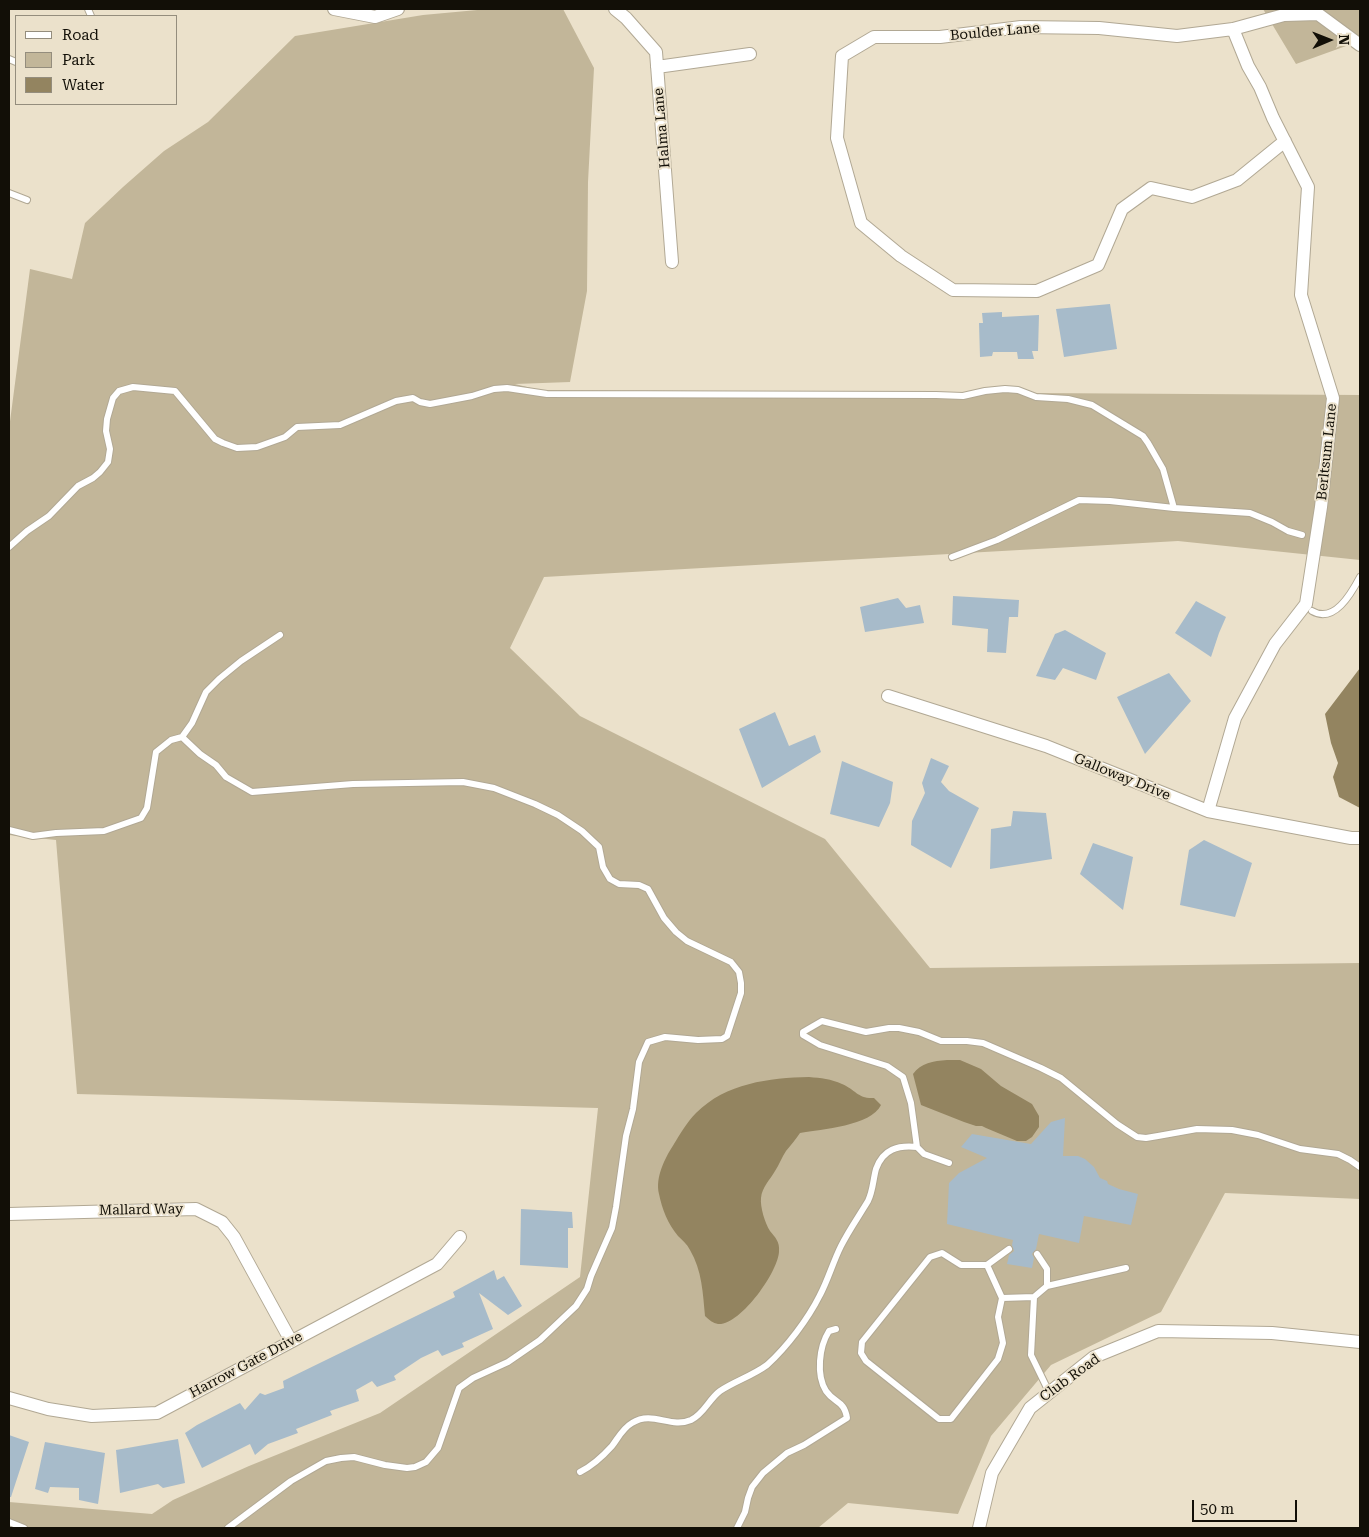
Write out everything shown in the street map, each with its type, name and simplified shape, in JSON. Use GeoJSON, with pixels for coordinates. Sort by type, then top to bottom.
{"type":"FeatureCollection","features":[{"type":"Feature","properties":{"kind":"street"},"geometry":{"type":"LineString","coordinates":[[334,9],[375,18],[398,9]]}},
{"type":"Feature","properties":{"kind":"street","name":"Halma Lane"},"geometry":{"type":"LineString","coordinates":[[616,9],[656,52],[672,262]]}},
{"type":"Feature","properties":{"kind":"street"},"geometry":{"type":"LineString","coordinates":[[1233,29],[1284,15],[1318,14],[1360,45]]}},
{"type":"Feature","properties":{"kind":"street","name":"Boulder Lane"},"geometry":{"type":"LineString","coordinates":[[1233,29],[1177,36],[1099,28],[1021,27],[940,36],[874,37],[842,56],[837,138],[860,223],[900,256],[953,290],[1037,291],[1098,265],[1122,209],[1151,188],[1192,196],[1237,180],[1285,141]]}},
{"type":"Feature","properties":{"kind":"street","name":"Berltsum Lane"},"geometry":{"type":"LineString","coordinates":[[1208,811],[1235,718],[1275,644],[1306,604],[1321,507],[1333,398],[1301,295],[1308,187],[1248,66],[1233,29]]}},
{"type":"Feature","properties":{"kind":"street"},"geometry":{"type":"LineString","coordinates":[[657,68],[750,54]]}},
{"type":"Feature","properties":{"kind":"street","name":"Galloway Drive"},"geometry":{"type":"LineString","coordinates":[[888,696],[1046,746],[1208,811],[1351,838],[1360,838]]}},
{"type":"Feature","properties":{"kind":"street","name":"Mallard Way"},"geometry":{"type":"LineString","coordinates":[[9,1214],[196,1209],[222,1222],[234,1237],[291,1341]]}},
{"type":"Feature","properties":{"kind":"street","name":"Harrow Gate Drive"},"geometry":{"type":"LineString","coordinates":[[9,1398],[48,1409],[92,1416],[156,1413],[438,1264],[460,1237]]}},
{"type":"Feature","properties":{"kind":"street","name":"Club Road"},"geometry":{"type":"LineString","coordinates":[[979,1528],[992,1473],[1030,1408],[1094,1357],[1158,1331],[1272,1333],[1360,1342]]}},
{"type":"Feature","properties":{"kind":"lane"},"geometry":{"type":"LineString","coordinates":[[9,193],[27,200]]}},
{"type":"Feature","properties":{"kind":"lane"},"geometry":{"type":"LineString","coordinates":[[9,547],[48,516],[78,486],[100,472],[110,457],[106,431],[113,398],[119,391],[133,387],[175,391],[215,439],[223,444],[237,448],[257,447],[285,437],[297,427],[340,425],[396,401],[413,398],[430,404],[472,396],[494,389],[507,388],[547,394],[955,396],[1005,389],[1018,390],[1036,397],[1068,399],[1092,405],[1143,436],[1154,451],[1163,469],[1174,508]]}},
{"type":"Feature","properties":{"kind":"lane"},"geometry":{"type":"LineString","coordinates":[[952,557],[997,540],[1079,500],[1110,500],[1174,508],[1250,514],[1272,522],[1288,531],[1302,535]]}},
{"type":"Feature","properties":{"kind":"lane"},"geometry":{"type":"LineString","coordinates":[[1312,611],[1318,615],[1324,615],[1341,607],[1360,577]]}},
{"type":"Feature","properties":{"kind":"lane"},"geometry":{"type":"LineString","coordinates":[[9,830],[33,836],[104,831],[141,818],[147,808],[156,752],[171,740],[182,737],[192,723],[206,692],[240,661],[280,635]]}},
{"type":"Feature","properties":{"kind":"lane"},"geometry":{"type":"LineString","coordinates":[[182,737],[200,754],[216,764],[226,777],[252,792],[353,784],[463,782],[489,787],[535,804],[558,815],[582,830],[595,841],[599,847],[603,867],[610,878],[619,884],[638,885],[648,889],[664,918],[676,932],[687,942],[731,962],[739,972],[741,983],[732,1024],[727,1036],[722,1039],[698,1040],[666,1037],[648,1042],[639,1062],[633,1109],[626,1136],[612,1228],[586,1289],[576,1306],[540,1340],[508,1362],[473,1378],[459,1388],[441,1442],[426,1462],[407,1468],[354,1458],[326,1461],[292,1482],[228,1528]]}},
{"type":"Feature","properties":{"kind":"lane"},"geometry":{"type":"LineString","coordinates":[[949,1163],[924,1154],[917,1147],[911,1103],[902,1077],[887,1066],[820,1045],[803,1035],[803,1032],[822,1021],[826,1021],[866,1032],[899,1028],[918,1032],[941,1041],[983,1043],[1061,1078],[1117,1124],[1137,1137],[1152,1137],[1197,1129],[1232,1130],[1258,1135],[1300,1149],[1338,1154],[1360,1167]]}},
{"type":"Feature","properties":{"kind":"lane"},"geometry":{"type":"LineString","coordinates":[[580,1472],[600,1457],[632,1423],[650,1418],[680,1423],[691,1420],[698,1415],[713,1396],[752,1375],[775,1356],[806,1319],[820,1295],[841,1246],[868,1201],[876,1170],[883,1157],[899,1146],[917,1147]]}},
{"type":"Feature","properties":{"kind":"lane"},"geometry":{"type":"LineString","coordinates":[[987,1265],[1002,1298],[998,1317],[1003,1343],[998,1359],[951,1419],[939,1418],[866,1361],[861,1353],[862,1342],[930,1257],[942,1253],[961,1265],[987,1265],[1009,1250]]}},
{"type":"Feature","properties":{"kind":"lane"},"geometry":{"type":"LineString","coordinates":[[1037,1254],[1047,1269],[1047,1286]]}},
{"type":"Feature","properties":{"kind":"lane"},"geometry":{"type":"LineString","coordinates":[[1002,1298],[1034,1297],[1047,1286],[1126,1268]]}},
{"type":"Feature","properties":{"kind":"lane"},"geometry":{"type":"LineString","coordinates":[[1034,1297],[1030,1355],[1049,1392]]}},
{"type":"Feature","properties":{"kind":"lane"},"geometry":{"type":"LineString","coordinates":[[737,1528],[741,1522],[752,1488],[763,1473],[787,1453],[804,1445],[847,1418],[846,1409],[826,1390],[822,1380],[820,1364],[822,1344],[829,1331],[836,1329]]}},
{"type":"Feature","properties":{"kind":"lane"},"geometry":{"type":"LineString","coordinates":[[9,1522],[24,1528]]}},
{"type":"Feature","properties":{"kind":"green space"},"geometry":{"type":"Polygon","coordinates":[[[488,9],[563,9],[594,68],[588,182],[587,291],[570,382],[515,384],[539,390],[1360,395],[1360,560],[1178,541],[544,577],[510,648],[580,716],[825,839],[930,968],[1360,963],[1360,1199],[1225,1193],[1161,1312],[1051,1365],[991,1436],[958,1514],[848,1503],[818,1528],[9,1528],[9,1502],[152,1514],[173,1500],[249,1466],[380,1413],[580,1277],[598,1108],[77,1094],[56,840],[9,835],[9,429],[30,269],[72,279],[85,223],[164,151],[208,122],[295,36],[423,15],[488,9]]]}},
{"type":"Feature","properties":{"kind":"green space"},"geometry":{"type":"Polygon","coordinates":[[[1263,9],[1360,9],[1360,41],[1296,64],[1263,9]]]}},
{"type":"Feature","properties":{"kind":"water"},"geometry":{"type":"Polygon","coordinates":[[[1360,668],[1360,808],[1339,797],[1333,777],[1338,763],[1331,743],[1325,714],[1360,668]]]}},
{"type":"Feature","properties":{"kind":"water"},"geometry":{"type":"Polygon","coordinates":[[[960,1060],[981,1069],[1001,1086],[1032,1104],[1039,1116],[1039,1127],[1032,1137],[1026,1141],[1017,1141],[982,1126],[964,1122],[921,1105],[913,1074],[920,1067],[928,1063],[960,1060]]]}},
{"type":"Feature","properties":{"kind":"water"},"geometry":{"type":"Polygon","coordinates":[[[809,1077],[838,1082],[861,1096],[874,1098],[881,1105],[876,1112],[857,1122],[800,1133],[786,1151],[765,1187],[761,1198],[761,1206],[768,1228],[779,1245],[773,1271],[757,1296],[737,1316],[727,1322],[714,1323],[705,1316],[701,1282],[694,1258],[671,1226],[660,1200],[658,1181],[664,1161],[681,1132],[696,1113],[721,1095],[749,1084],[809,1077]]]}},
{"type":"Feature","properties":{"kind":"building"},"geometry":{"type":"Polygon","coordinates":[[[1110,304],[1117,349],[1064,357],[1056,309],[1110,304]]]}},
{"type":"Feature","properties":{"kind":"building"},"geometry":{"type":"Polygon","coordinates":[[[1002,312],[1002,317],[1039,315],[1038,351],[1032,351],[1034,359],[1018,359],[1017,352],[993,352],[992,356],[980,357],[979,323],[983,323],[982,313],[1002,312]]]}},
{"type":"Feature","properties":{"kind":"building"},"geometry":{"type":"Polygon","coordinates":[[[953,596],[1019,600],[1018,617],[1009,617],[1006,653],[987,652],[988,629],[952,625],[953,596]]]}},
{"type":"Feature","properties":{"kind":"building"},"geometry":{"type":"Polygon","coordinates":[[[898,598],[906,608],[920,605],[924,623],[865,632],[860,607],[898,598]]]}},
{"type":"Feature","properties":{"kind":"building"},"geometry":{"type":"Polygon","coordinates":[[[1196,601],[1226,617],[1211,657],[1175,633],[1196,601]]]}},
{"type":"Feature","properties":{"kind":"building"},"geometry":{"type":"Polygon","coordinates":[[[1065,630],[1106,653],[1096,680],[1063,668],[1055,680],[1036,676],[1055,634],[1065,630]]]}},
{"type":"Feature","properties":{"kind":"building"},"geometry":{"type":"Polygon","coordinates":[[[1169,673],[1191,701],[1145,754],[1117,697],[1169,673]]]}},
{"type":"Feature","properties":{"kind":"building"},"geometry":{"type":"Polygon","coordinates":[[[775,712],[789,746],[815,735],[821,752],[762,788],[739,729],[775,712]]]}},
{"type":"Feature","properties":{"kind":"building"},"geometry":{"type":"Polygon","coordinates":[[[931,758],[949,766],[941,782],[949,791],[979,808],[951,868],[911,845],[912,821],[925,793],[922,783],[931,758]]]}},
{"type":"Feature","properties":{"kind":"building"},"geometry":{"type":"Polygon","coordinates":[[[842,761],[893,782],[890,803],[879,827],[830,814],[842,761]]]}},
{"type":"Feature","properties":{"kind":"building"},"geometry":{"type":"Polygon","coordinates":[[[1013,811],[1046,813],[1052,859],[990,869],[991,829],[1011,826],[1013,811]]]}},
{"type":"Feature","properties":{"kind":"building"},"geometry":{"type":"Polygon","coordinates":[[[1204,840],[1252,863],[1235,917],[1180,905],[1189,850],[1204,840]]]}},
{"type":"Feature","properties":{"kind":"building"},"geometry":{"type":"Polygon","coordinates":[[[1093,843],[1133,857],[1123,910],[1080,874],[1093,843]]]}},
{"type":"Feature","properties":{"kind":"building"},"geometry":{"type":"Polygon","coordinates":[[[1065,1118],[1063,1156],[1078,1156],[1085,1159],[1094,1167],[1100,1178],[1107,1181],[1108,1184],[1138,1194],[1131,1225],[1084,1216],[1079,1243],[1039,1234],[1036,1249],[1032,1254],[1034,1258],[1032,1268],[1007,1264],[1009,1255],[1014,1251],[1013,1240],[947,1224],[949,1183],[959,1173],[987,1158],[961,1147],[972,1134],[1031,1144],[1051,1122],[1065,1118]]]}},
{"type":"Feature","properties":{"kind":"building"},"geometry":{"type":"Polygon","coordinates":[[[521,1209],[572,1212],[573,1228],[568,1228],[568,1268],[520,1265],[521,1209]]]}},
{"type":"Feature","properties":{"kind":"building"},"geometry":{"type":"Polygon","coordinates":[[[494,1270],[497,1280],[504,1276],[522,1306],[508,1315],[479,1293],[493,1329],[462,1343],[464,1347],[442,1356],[438,1350],[421,1358],[394,1376],[396,1380],[377,1387],[372,1381],[356,1390],[359,1401],[330,1411],[332,1415],[296,1429],[298,1433],[268,1444],[255,1455],[250,1444],[202,1468],[185,1433],[240,1403],[245,1410],[260,1393],[265,1395],[284,1388],[283,1381],[455,1297],[453,1292],[494,1270]]]}},
{"type":"Feature","properties":{"kind":"building"},"geometry":{"type":"Polygon","coordinates":[[[9,1435],[29,1442],[11,1497],[9,1497],[9,1435]]]}},
{"type":"Feature","properties":{"kind":"building"},"geometry":{"type":"Polygon","coordinates":[[[178,1439],[185,1483],[163,1488],[158,1484],[120,1493],[116,1450],[178,1439]]]}},
{"type":"Feature","properties":{"kind":"building"},"geometry":{"type":"Polygon","coordinates":[[[45,1442],[105,1453],[98,1504],[79,1500],[79,1488],[50,1487],[48,1493],[35,1489],[45,1442]]]}}]}
